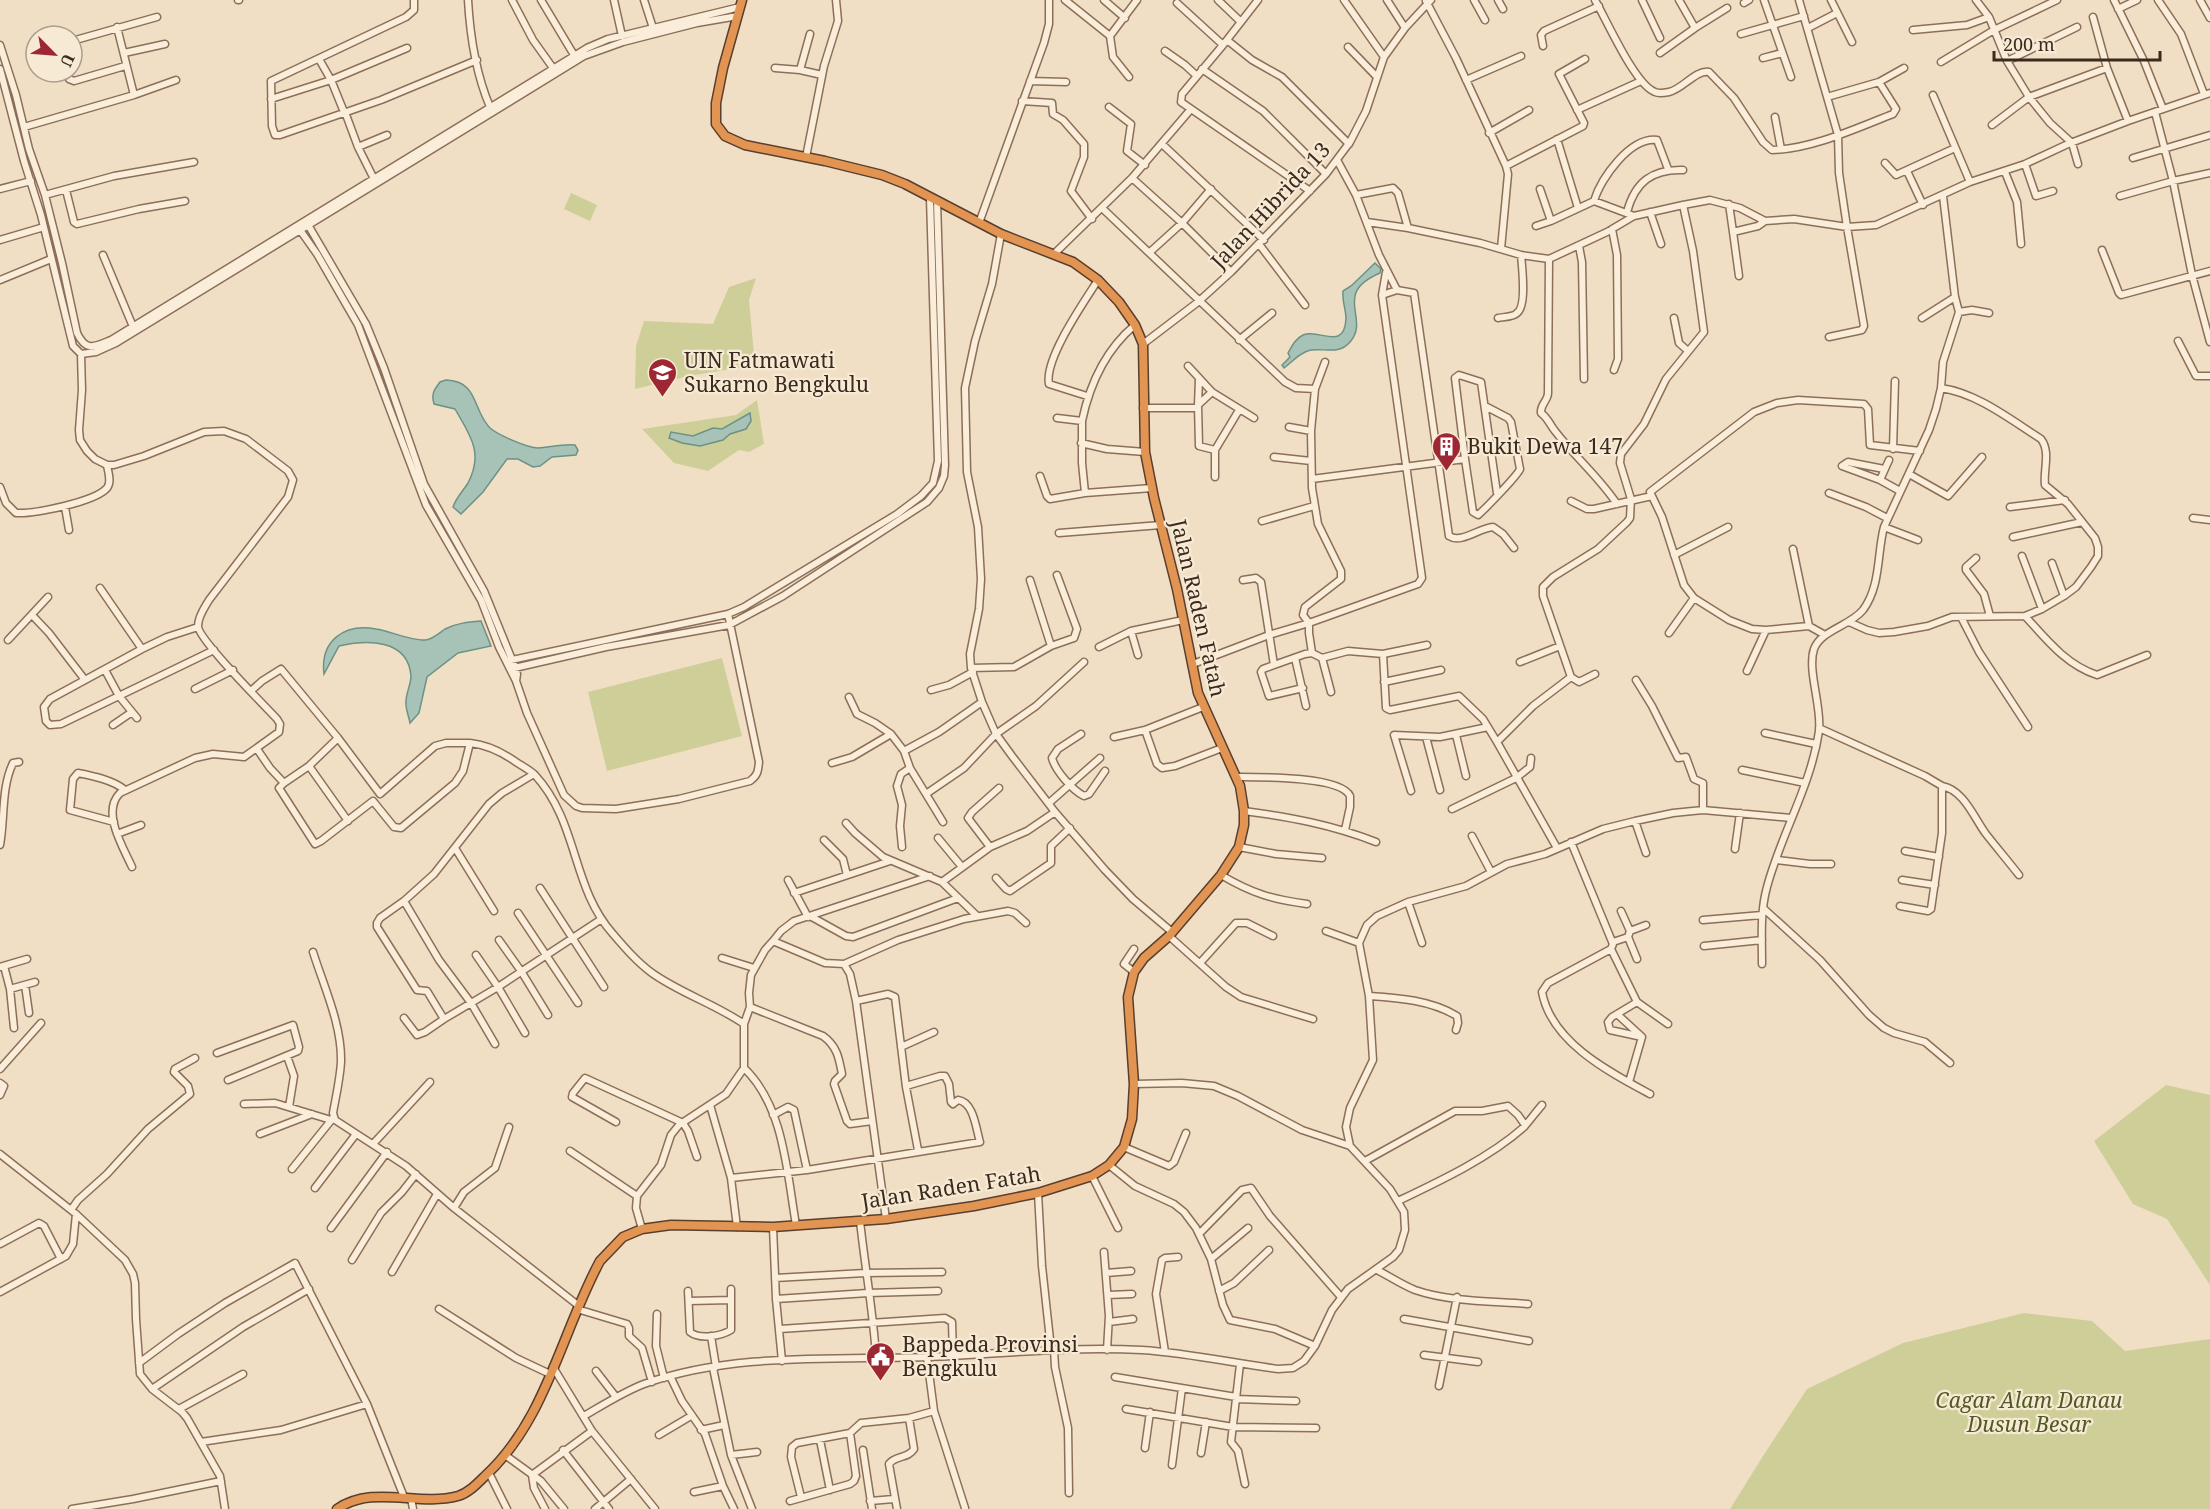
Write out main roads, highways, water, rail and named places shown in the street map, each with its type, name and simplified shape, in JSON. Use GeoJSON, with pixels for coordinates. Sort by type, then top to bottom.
{"type":"FeatureCollection","features":[{"type":"Feature","properties":{"kind":"highway","name":"Jalan Raden Fatah"},"geometry":{"type":"LineString","coordinates":[[337,1509],[352,1501],[374,1496],[435,1499],[459,1496],[470,1490],[489,1473],[505,1455],[533,1412],[578,1307],[603,1256],[623,1237],[642,1229],[665,1225],[773,1227],[886,1219],[974,1206],[1038,1193],[1092,1176],[1109,1165],[1124,1147],[1132,1119],[1134,1084],[1128,996],[1134,972],[1144,958],[1171,934],[1221,876],[1239,847],[1244,825],[1244,811],[1236,777],[1203,707],[1152,488],[1145,452],[1143,344],[1135,325],[1119,302],[1098,280],[1073,262],[1001,234],[905,184],[882,175],[739,143],[725,136],[719,129],[716,110],[720,81],[741,3]]}},
{"type":"Feature","properties":{"kind":"place","name":"UIN Fatmawati Sukarno Bengkulu"},"geometry":{"type":"Point","coordinates":[663,398]}},
{"type":"Feature","properties":{"kind":"place","name":"Bukit Dewa 147"},"geometry":{"type":"Point","coordinates":[1446,472]}},
{"type":"Feature","properties":{"kind":"place","name":"Bappeda Provinsi Bengkulu"},"geometry":{"type":"Point","coordinates":[881,1382]}},
{"type":"Feature","properties":{"kind":"park label","name":"Cagar Alam Danau Dusun Besar"},"geometry":{"type":"Point","coordinates":[2029,1412]}}]}
